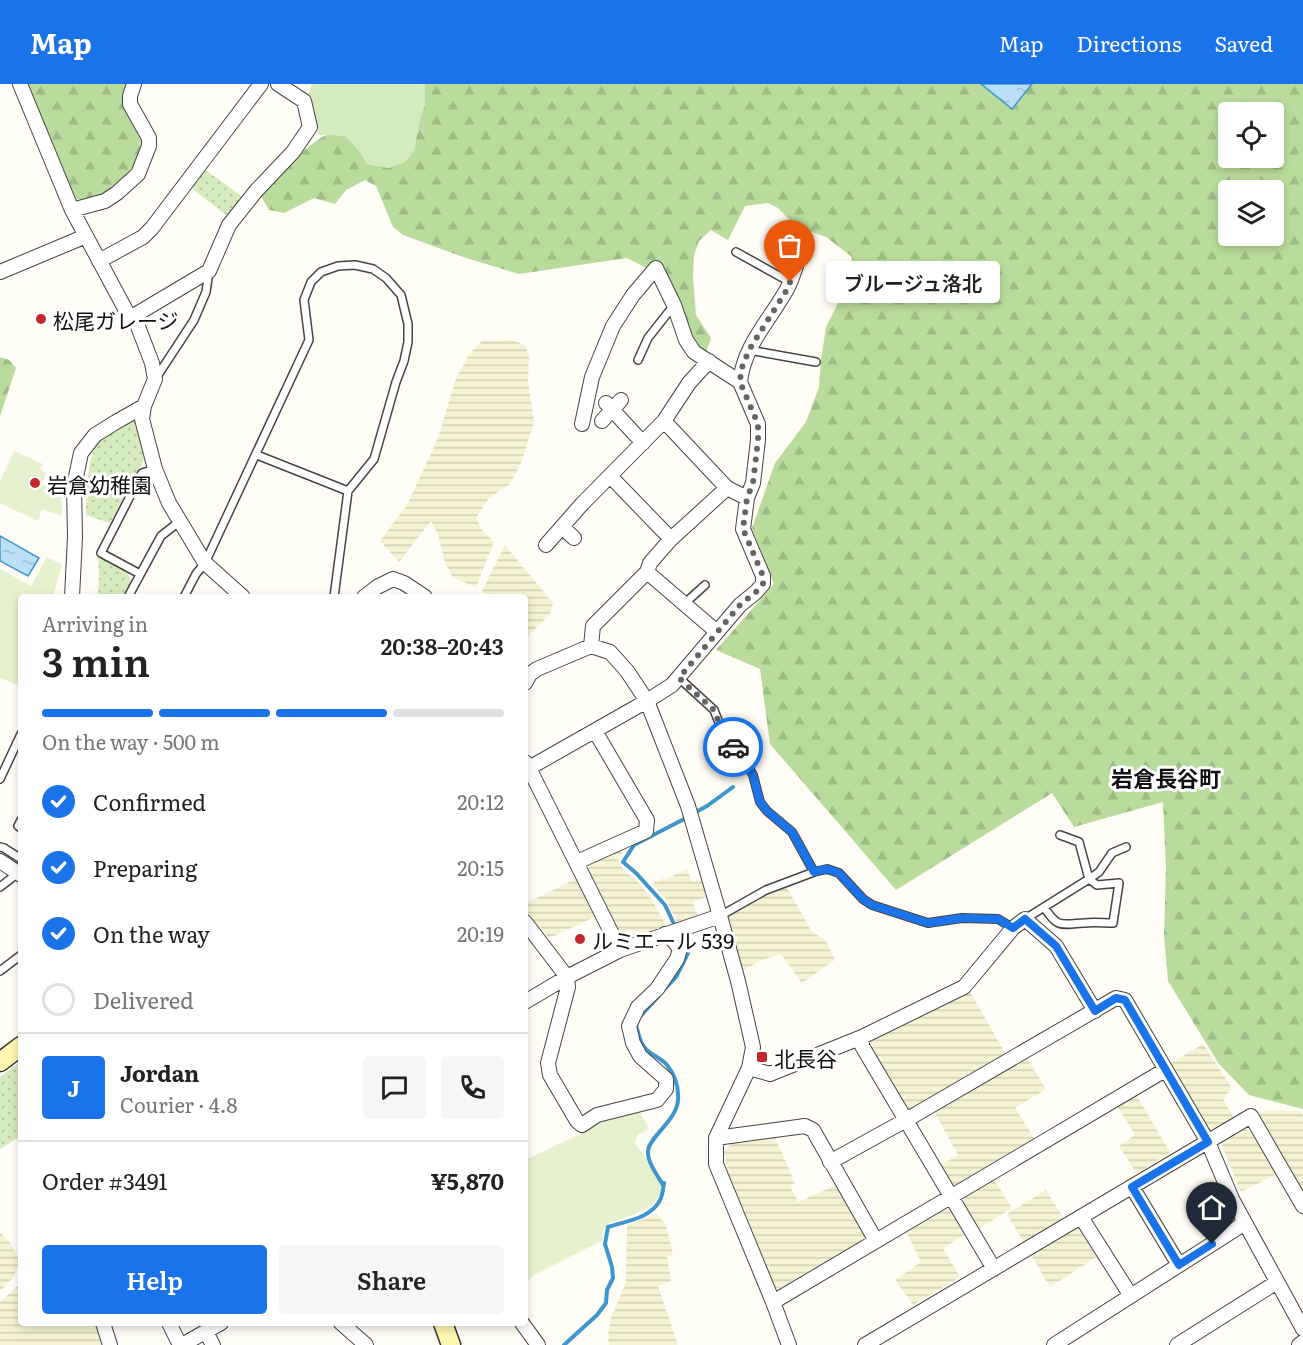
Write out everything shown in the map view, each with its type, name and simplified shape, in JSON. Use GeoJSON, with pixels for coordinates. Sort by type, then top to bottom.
{"type":"FeatureCollection","features":[{"type":"Feature","properties":{"kind":"street"},"geometry":{"type":"LineString","coordinates":[[21,84],[72,210],[129,318],[137,324],[152,363],[155,379],[144,406],[142,419],[155,469],[169,503],[205,563],[240,594]]}},
{"type":"Feature","properties":{"kind":"street"},"geometry":{"type":"LineString","coordinates":[[72,210],[105,201],[138,174],[149,146],[149,138],[130,104],[134,84]]}},
{"type":"Feature","properties":{"kind":"street"},"geometry":{"type":"LineString","coordinates":[[99,261],[143,237],[152,228],[261,84]]}},
{"type":"Feature","properties":{"kind":"street"},"geometry":{"type":"LineString","coordinates":[[129,318],[209,271],[229,225],[256,191],[294,152],[310,128],[304,101],[278,84]]}},
{"type":"Feature","properties":{"kind":"street"},"geometry":{"type":"LineString","coordinates":[[0,272],[86,236]]}},
{"type":"Feature","properties":{"kind":"street"},"geometry":{"type":"LineString","coordinates":[[528,764],[594,731],[672,685],[740,605],[763,584],[763,576],[743,529],[747,498],[753,483],[758,424],[740,382],[741,370],[749,350],[788,288],[799,258]]}},
{"type":"Feature","properties":{"kind":"street"},"geometry":{"type":"LineString","coordinates":[[582,424],[592,377],[613,326],[633,295],[656,268],[693,352],[740,382]]}},
{"type":"Feature","properties":{"kind":"street"},"geometry":{"type":"LineString","coordinates":[[546,545],[582,504],[664,422],[689,383],[709,361]]}},
{"type":"Feature","properties":{"kind":"street"},"geometry":{"type":"LineString","coordinates":[[72,594],[75,537],[74,486],[81,453],[95,435],[144,406]]}},
{"type":"Feature","properties":{"kind":"street"},"geometry":{"type":"LineString","coordinates":[[610,409],[643,443]]}},
{"type":"Feature","properties":{"kind":"street"},"geometry":{"type":"LineString","coordinates":[[664,422],[727,488],[747,498]]}},
{"type":"Feature","properties":{"kind":"street"},"geometry":{"type":"LineString","coordinates":[[610,476],[671,539]]}},
{"type":"Feature","properties":{"kind":"street"},"geometry":{"type":"LineString","coordinates":[[591,646],[592,626],[647,572],[650,563],[671,539],[727,488]]}},
{"type":"Feature","properties":{"kind":"street"},"geometry":{"type":"LineString","coordinates":[[562,527],[574,538]]}},
{"type":"Feature","properties":{"kind":"street"},"geometry":{"type":"LineString","coordinates":[[647,572],[717,632]]}},
{"type":"Feature","properties":{"kind":"street"},"geometry":{"type":"LineString","coordinates":[[368,594],[393,579],[420,594]]}},
{"type":"Feature","properties":{"kind":"street"},"geometry":{"type":"LineString","coordinates":[[528,678],[537,669],[591,646],[610,652],[627,671],[647,701],[688,806],[738,981],[753,1047],[749,1068],[716,1138],[716,1164],[789,1345]]}},
{"type":"Feature","properties":{"kind":"street"},"geometry":{"type":"LineString","coordinates":[[577,862],[646,831],[647,820],[594,731]]}},
{"type":"Feature","properties":{"kind":"street"},"geometry":{"type":"LineString","coordinates":[[528,767],[620,950]]}},
{"type":"Feature","properties":{"kind":"street"},"geometry":{"type":"LineString","coordinates":[[0,861],[18,873]]}},
{"type":"Feature","properties":{"kind":"street"},"geometry":{"type":"LineString","coordinates":[[528,1000],[620,950],[720,916]]}},
{"type":"Feature","properties":{"kind":"street"},"geometry":{"type":"LineString","coordinates":[[749,1068],[770,1074],[862,1037],[964,987],[1019,923],[1056,946],[1095,1011]]}},
{"type":"Feature","properties":{"kind":"street"},"geometry":{"type":"LineString","coordinates":[[528,926],[567,977],[568,987],[548,1063],[550,1075],[577,1121],[582,1125],[597,1115],[657,1100],[666,1089],[666,1079],[640,1056],[633,1043],[629,1026],[638,1007],[657,989],[677,959],[680,949],[665,934]]}},
{"type":"Feature","properties":{"kind":"street"},"geometry":{"type":"LineString","coordinates":[[830,1162],[1116,998],[1125,1000],[1208,1142],[1232,1199],[1303,1329]]}},
{"type":"Feature","properties":{"kind":"street"},"geometry":{"type":"LineString","coordinates":[[862,1037],[862,1046],[994,1269]]}},
{"type":"Feature","properties":{"kind":"street"},"geometry":{"type":"LineString","coordinates":[[0,1062],[18,1048]]}},
{"type":"Feature","properties":{"kind":"street"},"geometry":{"type":"LineString","coordinates":[[773,1302],[1165,1070]]}},
{"type":"Feature","properties":{"kind":"street"},"geometry":{"type":"LineString","coordinates":[[866,1345],[1251,1116],[1303,1206]]}},
{"type":"Feature","properties":{"kind":"street"},"geometry":{"type":"LineString","coordinates":[[716,1138],[804,1126],[813,1130],[876,1241]]}},
{"type":"Feature","properties":{"kind":"street"},"geometry":{"type":"LineString","coordinates":[[1132,1187],[1179,1265]]}},
{"type":"Feature","properties":{"kind":"street"},"geometry":{"type":"LineString","coordinates":[[1081,1217],[1131,1296]]}},
{"type":"Feature","properties":{"kind":"street"},"geometry":{"type":"LineString","coordinates":[[1054,1345],[1245,1223]]}},
{"type":"Feature","properties":{"kind":"street"},"geometry":{"type":"LineString","coordinates":[[1177,1345],[1277,1282]]}},
{"type":"Feature","properties":{"kind":"street"},"geometry":{"type":"LineString","coordinates":[[104,1326],[110,1345]]}},
{"type":"Feature","properties":{"kind":"street"},"geometry":{"type":"LineString","coordinates":[[171,1326],[181,1345],[216,1326]]}},
{"type":"Feature","properties":{"kind":"street"},"geometry":{"type":"LineString","coordinates":[[344,1326],[366,1345]]}},
{"type":"Feature","properties":{"kind":"street"},"geometry":{"type":"LineString","coordinates":[[444,1326],[451,1345]]}},
{"type":"Feature","properties":{"kind":"street"},"geometry":{"type":"LineString","coordinates":[[524,1326],[538,1345]]}},
{"type":"Feature","properties":{"kind":"street"},"geometry":{"type":"LineString","coordinates":[[206,1332],[213,1345]]}},
{"type":"Feature","properties":{"kind":"street"},"geometry":{"type":"LineString","coordinates":[[1299,1345],[1303,1342]]}},
{"type":"Feature","properties":{"kind":"lane"},"geometry":{"type":"LineString","coordinates":[[736,252],[790,282]]}},
{"type":"Feature","properties":{"kind":"lane"},"geometry":{"type":"LineString","coordinates":[[186,594],[205,563],[309,340],[304,300],[311,282],[321,272],[338,266],[355,265],[373,269],[386,278],[401,295],[408,324],[408,342],[374,459],[348,491],[334,594]]}},
{"type":"Feature","properties":{"kind":"lane"},"geometry":{"type":"LineString","coordinates":[[155,379],[194,320],[206,292],[209,271]]}},
{"type":"Feature","properties":{"kind":"lane"},"geometry":{"type":"LineString","coordinates":[[638,360],[648,338],[674,305]]}},
{"type":"Feature","properties":{"kind":"lane"},"geometry":{"type":"LineString","coordinates":[[749,350],[816,362]]}},
{"type":"Feature","properties":{"kind":"lane"},"geometry":{"type":"LineString","coordinates":[[257,455],[348,491]]}},
{"type":"Feature","properties":{"kind":"lane"},"geometry":{"type":"LineString","coordinates":[[140,574],[101,553],[142,473],[155,469]]}},
{"type":"Feature","properties":{"kind":"lane"},"geometry":{"type":"LineString","coordinates":[[130,594],[161,536],[180,521]]}},
{"type":"Feature","properties":{"kind":"lane"},"geometry":{"type":"LineString","coordinates":[[684,604],[705,585]]}},
{"type":"Feature","properties":{"kind":"lane"},"geometry":{"type":"LineString","coordinates":[[679,678],[714,710],[733,747],[753,775],[760,802],[792,832],[814,872]]}},
{"type":"Feature","properties":{"kind":"lane"},"geometry":{"type":"LineString","coordinates":[[0,779],[18,740]]}},
{"type":"Feature","properties":{"kind":"lane"},"geometry":{"type":"LineString","coordinates":[[1044,907],[1051,918],[1063,925],[1085,922],[1113,923],[1119,883],[1097,885],[1089,879],[1080,842],[1059,835]]}},
{"type":"Feature","properties":{"kind":"lane"},"geometry":{"type":"LineString","coordinates":[[0,847],[18,857]]}},
{"type":"Feature","properties":{"kind":"lane"},"geometry":{"type":"LineString","coordinates":[[720,916],[766,890],[827,869],[839,873],[863,899],[872,905],[928,923],[962,918],[998,919],[1019,923],[1099,872],[1112,853],[1126,847]]}},
{"type":"Feature","properties":{"kind":"lane"},"geometry":{"type":"LineString","coordinates":[[0,887],[18,875]]}},
{"type":"Feature","properties":{"kind":"lane"},"geometry":{"type":"LineString","coordinates":[[0,971],[18,957]]}},
{"type":"Feature","properties":{"kind":"shaded area"},"geometry":{"type":"Polygon","coordinates":[[[511,340],[525,345],[529,356],[528,380],[534,422],[522,461],[510,484],[488,499],[476,518],[482,530],[494,542],[476,587],[453,578],[445,563],[438,534],[431,521],[399,562],[380,541],[407,505],[439,435],[455,381],[468,356],[482,341],[511,340]]]}},
{"type":"Feature","properties":{"kind":"shaded area"},"geometry":{"type":"Polygon","coordinates":[[[505,545],[553,603],[550,614],[528,636],[528,594],[484,594],[482,591],[505,545]]]}},
{"type":"Feature","properties":{"kind":"shaded area"},"geometry":{"type":"Polygon","coordinates":[[[621,849],[623,852],[618,861],[625,872],[635,879],[649,895],[666,925],[629,944],[620,940],[586,873],[591,865],[621,849]]]}},
{"type":"Feature","properties":{"kind":"shaded area"},"geometry":{"type":"Polygon","coordinates":[[[687,869],[692,882],[705,878],[711,895],[693,902],[698,917],[677,922],[665,898],[652,884],[687,869]]]}},
{"type":"Feature","properties":{"kind":"shaded area"},"geometry":{"type":"Polygon","coordinates":[[[578,878],[597,916],[549,938],[528,914],[528,903],[578,878]]]}},
{"type":"Feature","properties":{"kind":"shaded area"},"geometry":{"type":"Polygon","coordinates":[[[786,886],[812,932],[826,941],[835,960],[802,983],[781,954],[762,960],[742,971],[725,916],[786,886]]]}},
{"type":"Feature","properties":{"kind":"shaded area"},"geometry":{"type":"Polygon","coordinates":[[[969,990],[1007,1056],[914,1112],[907,1111],[872,1050],[873,1039],[969,990]]]}},
{"type":"Feature","properties":{"kind":"shaded area"},"geometry":{"type":"Polygon","coordinates":[[[1203,1044],[1232,1088],[1223,1099],[1234,1118],[1217,1128],[1207,1127],[1171,1063],[1203,1044]]]}},
{"type":"Feature","properties":{"kind":"shaded area"},"geometry":{"type":"Polygon","coordinates":[[[1026,1057],[1046,1089],[1015,1108],[1036,1141],[958,1184],[951,1184],[940,1166],[958,1155],[934,1111],[1026,1057]]]}},
{"type":"Feature","properties":{"kind":"shaded area"},"geometry":{"type":"Polygon","coordinates":[[[1135,1093],[1170,1152],[1137,1174],[1119,1146],[1135,1135],[1116,1104],[1135,1093]]]}},
{"type":"Feature","properties":{"kind":"shaded area"},"geometry":{"type":"Polygon","coordinates":[[[1268,1110],[1300,1111],[1303,1115],[1303,1193],[1255,1113],[1268,1110]]]}},
{"type":"Feature","properties":{"kind":"shaded area"},"geometry":{"type":"Polygon","coordinates":[[[1245,1129],[1252,1133],[1277,1174],[1241,1192],[1222,1146],[1226,1140],[1245,1129]]]}},
{"type":"Feature","properties":{"kind":"shaded area"},"geometry":{"type":"Polygon","coordinates":[[[775,1137],[795,1183],[790,1186],[798,1202],[839,1184],[865,1229],[862,1241],[779,1288],[772,1288],[728,1174],[724,1152],[732,1143],[775,1137]]]}},
{"type":"Feature","properties":{"kind":"shaded area"},"geometry":{"type":"Polygon","coordinates":[[[992,1176],[1012,1208],[978,1229],[963,1203],[966,1192],[992,1176]]]}},
{"type":"Feature","properties":{"kind":"shaded area"},"geometry":{"type":"Polygon","coordinates":[[[1046,1190],[1064,1219],[1024,1243],[1007,1214],[1046,1190]]]}},
{"type":"Feature","properties":{"kind":"shaded area"},"geometry":{"type":"Polygon","coordinates":[[[947,1206],[957,1211],[969,1232],[943,1248],[960,1277],[913,1305],[895,1280],[921,1262],[906,1231],[947,1206]]]}},
{"type":"Feature","properties":{"kind":"shaded area"},"geometry":{"type":"Polygon","coordinates":[[[657,1214],[666,1225],[673,1254],[667,1257],[671,1281],[658,1286],[678,1345],[609,1345],[611,1318],[626,1283],[627,1225],[657,1214]]]}},
{"type":"Feature","properties":{"kind":"shaded area"},"geometry":{"type":"Polygon","coordinates":[[[1080,1226],[1101,1254],[1050,1287],[1031,1255],[1080,1226]]]}},
{"type":"Feature","properties":{"kind":"shaded area"},"geometry":{"type":"Polygon","coordinates":[[[0,1232],[18,1257],[18,1266],[13,1278],[0,1291],[0,1232]]]}},
{"type":"Feature","properties":{"kind":"shaded area"},"geometry":{"type":"Polygon","coordinates":[[[18,1286],[18,1326],[99,1326],[105,1345],[0,1345],[0,1302],[18,1286]]]}},
{"type":"Feature","properties":{"kind":"green space"},"geometry":{"type":"Polygon","coordinates":[[[26,84],[129,84],[122,101],[141,141],[136,160],[118,184],[100,197],[91,200],[72,197],[26,84]]]}},
{"type":"Feature","properties":{"kind":"green space"},"geometry":{"type":"Polygon","coordinates":[[[312,84],[425,84],[425,104],[414,151],[405,162],[388,168],[367,164],[358,149],[345,136],[318,135],[317,122],[308,95],[312,84]]]}},
{"type":"Feature","properties":{"kind":"green space"},"geometry":{"type":"Polygon","coordinates":[[[425,84],[981,84],[1012,109],[1032,84],[1303,84],[1303,1109],[1249,1095],[1219,1064],[1168,981],[1164,936],[1166,868],[1163,802],[1074,827],[1052,793],[896,890],[770,744],[760,669],[716,650],[774,584],[752,528],[775,463],[806,422],[819,387],[826,327],[848,283],[852,257],[826,237],[795,226],[778,208],[768,203],[745,206],[728,240],[711,230],[699,241],[694,255],[696,315],[711,338],[706,353],[691,342],[654,272],[627,258],[519,274],[403,235],[393,227],[376,186],[365,180],[346,190],[335,204],[314,198],[284,213],[269,210],[261,196],[302,153],[327,135],[345,136],[358,149],[367,164],[388,168],[405,162],[414,151],[425,104],[425,84]]]}},
{"type":"Feature","properties":{"kind":"green space"},"geometry":{"type":"Polygon","coordinates":[[[204,169],[243,197],[229,217],[190,187],[204,169]]]}},
{"type":"Feature","properties":{"kind":"green space"},"geometry":{"type":"Polygon","coordinates":[[[0,357],[9,360],[16,368],[0,416],[0,357]]]}},
{"type":"Feature","properties":{"kind":"green space"},"geometry":{"type":"Polygon","coordinates":[[[135,420],[146,455],[110,523],[86,515],[88,474],[97,444],[105,435],[135,420]]]}},
{"type":"Feature","properties":{"kind":"green space"},"geometry":{"type":"Polygon","coordinates":[[[14,451],[43,464],[41,470],[46,473],[42,484],[58,492],[61,485],[62,516],[42,509],[38,521],[0,503],[0,481],[14,451]]]}},
{"type":"Feature","properties":{"kind":"green space"},"geometry":{"type":"Polygon","coordinates":[[[47,557],[62,565],[54,594],[18,594],[18,685],[0,678],[0,569],[31,586],[47,557]]]}},
{"type":"Feature","properties":{"kind":"green space"},"geometry":{"type":"Polygon","coordinates":[[[98,557],[118,564],[131,581],[124,594],[98,594],[98,557]]]}},
{"type":"Feature","properties":{"kind":"green space"},"geometry":{"type":"Polygon","coordinates":[[[18,1063],[18,1138],[0,1149],[0,1077],[18,1063]]]}},
{"type":"Feature","properties":{"kind":"green space"},"geometry":{"type":"Polygon","coordinates":[[[640,1111],[649,1129],[637,1135],[635,1143],[659,1177],[662,1192],[651,1206],[609,1223],[602,1232],[603,1240],[528,1280],[528,1159],[578,1135],[598,1121],[640,1111]]]}},
{"type":"Feature","properties":{"kind":"water"},"geometry":{"type":"Polygon","coordinates":[[[981,84],[1032,84],[1012,109],[981,84]]]}},
{"type":"Feature","properties":{"kind":"water"},"geometry":{"type":"Polygon","coordinates":[[[0,536],[39,558],[28,576],[0,561],[0,536]]]}},
{"type":"Feature","properties":{"kind":"waterway"},"geometry":{"type":"LineString","coordinates":[[694,813],[733,787]]}},
{"type":"Feature","properties":{"kind":"waterway"},"geometry":{"type":"LineString","coordinates":[[662,992],[676,977],[688,953],[684,939],[665,905],[623,862],[634,845],[688,817]]}},
{"type":"Feature","properties":{"kind":"waterway"},"geometry":{"type":"LineString","coordinates":[[564,1345],[597,1315],[606,1303],[607,1290],[613,1278],[605,1244],[608,1227],[645,1214],[652,1210],[661,1198],[664,1183],[663,1185],[653,1169],[648,1151],[653,1140],[673,1114],[678,1100],[678,1090],[667,1065],[643,1045],[635,1022],[658,997]]}},
{"type":"Feature","properties":{"kind":"way so far"},"geometry":{"type":"LineString","coordinates":[[733,747],[714,710],[679,678],[740,605],[763,584],[763,576],[743,529],[747,498],[753,483],[758,424],[740,382],[741,370],[749,350],[790,282]]}},
{"type":"Feature","properties":{"kind":"place","name":"ブルージュ洛北"},"geometry":{"type":"Point","coordinates":[790,282]}},
{"type":"Feature","properties":{"kind":"place","name":"松尾ガレージ"},"geometry":{"type":"Point","coordinates":[41,319]}},
{"type":"Feature","properties":{"kind":"place","name":"岩倉幼稚園"},"geometry":{"type":"Point","coordinates":[35,483]}},
{"type":"Feature","properties":{"kind":"place","name":"ルミエール 539"},"geometry":{"type":"Point","coordinates":[580,939]}},
{"type":"Feature","properties":{"kind":"place","name":"北長谷"},"geometry":{"type":"Point","coordinates":[762,1057]}},
{"type":"Feature","properties":{"kind":"district","name":"岩倉長谷町"},"geometry":{"type":"Point","coordinates":[1166,777]}},
{"type":"Feature","properties":{"kind":"route"},"geometry":{"type":"LineString","coordinates":[[733,747],[753,775],[760,802],[792,832],[814,872],[827,869],[839,873],[863,899],[872,905],[928,923],[981,918],[998,919],[1013,928],[1025,919],[1056,946],[1095,1011],[1116,998],[1125,1000],[1208,1142],[1132,1187],[1179,1265],[1212,1244]]}}]}
